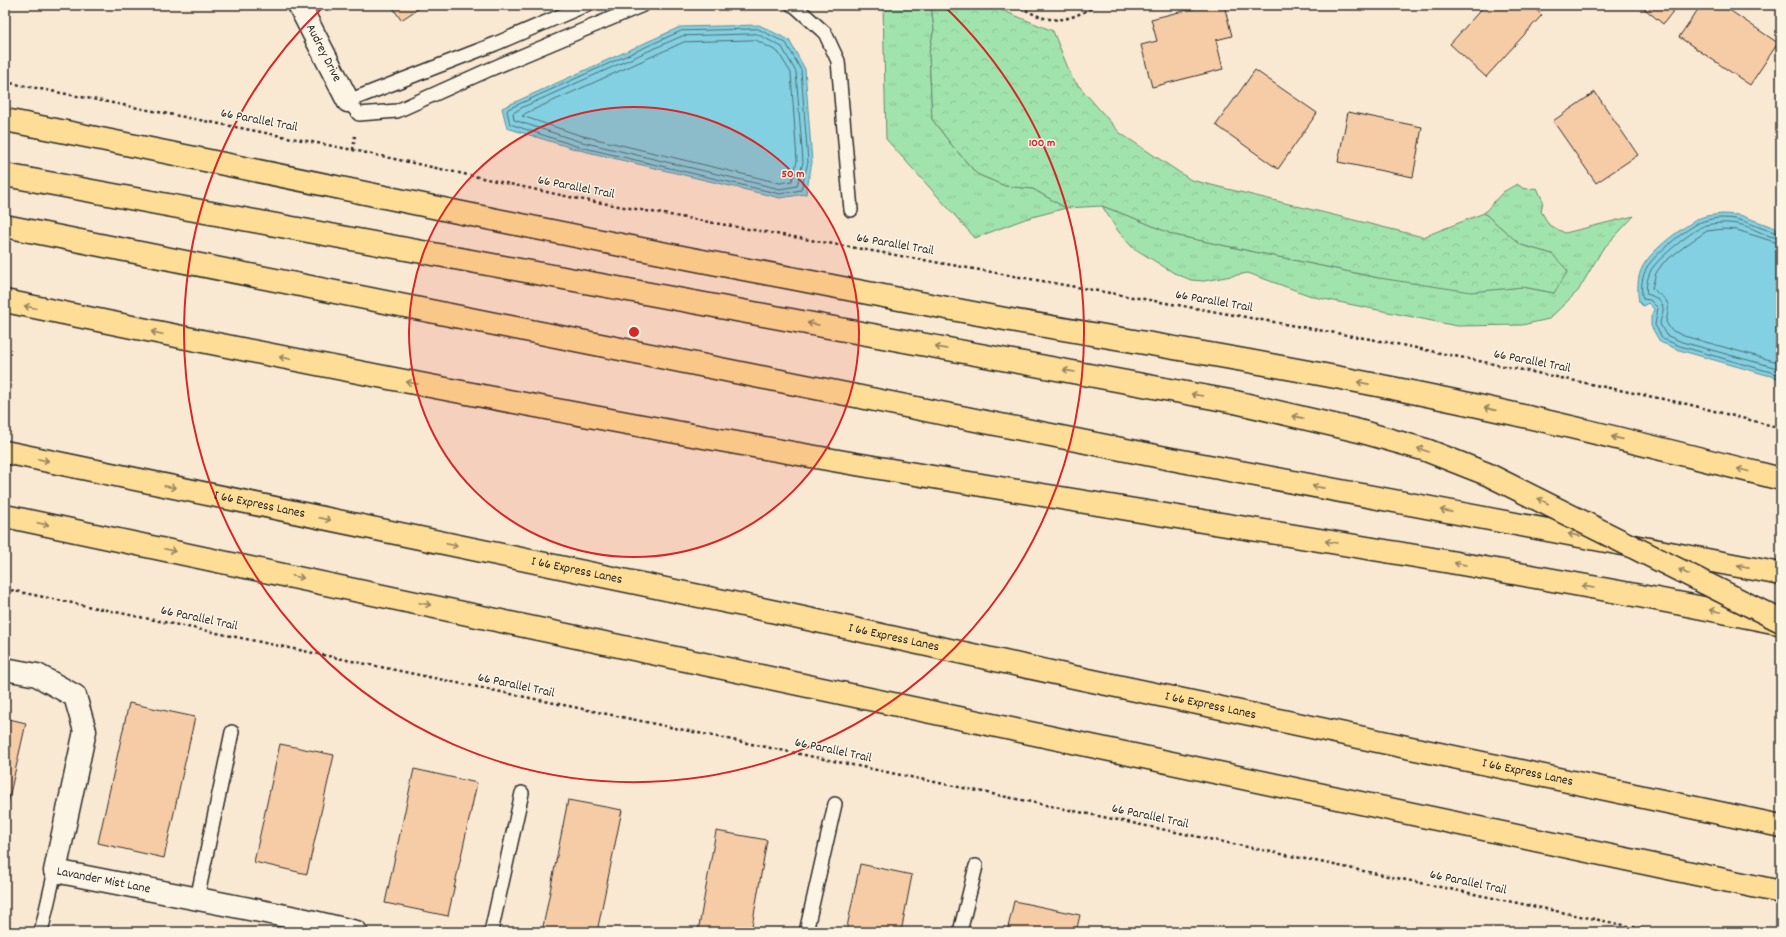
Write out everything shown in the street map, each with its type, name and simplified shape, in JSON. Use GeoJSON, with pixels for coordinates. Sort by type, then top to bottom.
{"type":"FeatureCollection","features":[{"type":"Feature","properties":{"kind":"highway"},"geometry":{"type":"LineString","coordinates":[[5,120],[180,154],[729,267],[1002,318],[1271,365],[1437,397],[1625,440],[1781,479]]}},
{"type":"Feature","properties":{"kind":"highway"},"geometry":{"type":"LineString","coordinates":[[5,175],[1235,402],[1359,431],[1426,450],[1487,474],[1781,623]]}},
{"type":"Feature","properties":{"kind":"highway"},"geometry":{"type":"LineString","coordinates":[[5,226],[1158,456],[1781,574]]}},
{"type":"Feature","properties":{"kind":"highway"},"geometry":{"type":"LineString","coordinates":[[5,301],[227,347],[555,411],[851,463],[1408,555],[1781,623]]}},
{"type":"Feature","properties":{"kind":"highway","name":"I 66 Express Lanes"},"geometry":{"type":"LineString","coordinates":[[5,452],[776,612],[1069,676],[1781,826]]}},
{"type":"Feature","properties":{"kind":"highway"},"geometry":{"type":"LineString","coordinates":[[5,516],[1781,892]]}},
{"type":"Feature","properties":{"kind":"street","name":"Audrey Drive"},"geometry":{"type":"LineString","coordinates":[[299,5],[348,101]]}},
{"type":"Feature","properties":{"kind":"street","name":"Lavander Mist Lane"},"geometry":{"type":"LineString","coordinates":[[5,669],[37,675],[75,696],[85,731],[55,871],[356,932]]}},
{"type":"Feature","properties":{"kind":"lane"},"geometry":{"type":"LineString","coordinates":[[586,5],[495,44],[348,101],[359,114],[397,111],[486,71],[643,5]]}},
{"type":"Feature","properties":{"kind":"lane"},"geometry":{"type":"LineString","coordinates":[[792,5],[825,33],[838,61],[852,210]]}},
{"type":"Feature","properties":{"kind":"lane"},"geometry":{"type":"LineString","coordinates":[[197,899],[232,732]]}},
{"type":"Feature","properties":{"kind":"lane"},"geometry":{"type":"LineString","coordinates":[[491,932],[522,793]]}},
{"type":"Feature","properties":{"kind":"lane"},"geometry":{"type":"LineString","coordinates":[[806,932],[835,804]]}},
{"type":"Feature","properties":{"kind":"lane"},"geometry":{"type":"LineString","coordinates":[[960,932],[976,866]]}},
{"type":"Feature","properties":{"kind":"lane"},"geometry":{"type":"LineString","coordinates":[[41,932],[55,871]]}},
{"type":"Feature","properties":{"kind":"path"},"geometry":{"type":"LineString","coordinates":[[1015,5],[1049,19],[1065,19],[1087,11],[1097,5]]}},
{"type":"Feature","properties":{"kind":"path","name":"66 Parallel Trail"},"geometry":{"type":"LineString","coordinates":[[5,82],[353,150],[579,199],[1392,344],[1688,404],[1781,428]]}},
{"type":"Feature","properties":{"kind":"path","name":"66 Parallel Trail"},"geometry":{"type":"LineString","coordinates":[[5,589],[1657,932]]}},
{"type":"Feature","properties":{"kind":"green space"},"geometry":{"type":"Polygon","coordinates":[[[883,5],[931,5],[934,29],[929,53],[932,119],[950,143],[977,174],[1005,186],[1033,189],[1066,208],[1025,219],[975,238],[886,139],[883,5]]]}},
{"type":"Feature","properties":{"kind":"green space"},"geometry":{"type":"Polygon","coordinates":[[[931,5],[976,5],[999,9],[1053,31],[1072,78],[1120,133],[1191,180],[1423,237],[1484,213],[1521,245],[1552,254],[1568,271],[1554,293],[1523,287],[1471,292],[1379,278],[1174,235],[1102,206],[1066,208],[1033,189],[1005,186],[977,174],[950,143],[932,119],[929,53],[934,29],[931,5]]]}},
{"type":"Feature","properties":{"kind":"green space"},"geometry":{"type":"Polygon","coordinates":[[[1517,184],[1524,189],[1537,188],[1543,201],[1541,211],[1549,225],[1565,233],[1634,216],[1602,250],[1578,291],[1549,319],[1522,325],[1457,326],[1314,297],[1248,273],[1204,281],[1191,280],[1174,273],[1132,247],[1118,231],[1102,206],[1174,235],[1379,278],[1499,289],[1523,287],[1554,293],[1552,254],[1521,245],[1484,213],[1503,192],[1517,184]]]}},
{"type":"Feature","properties":{"kind":"water"},"geometry":{"type":"Polygon","coordinates":[[[759,25],[789,40],[805,69],[812,162],[806,194],[780,198],[575,149],[507,128],[502,108],[680,27],[759,25]]]}},
{"type":"Feature","properties":{"kind":"water"},"geometry":{"type":"Polygon","coordinates":[[[1722,214],[1740,215],[1781,230],[1781,379],[1679,350],[1660,342],[1651,326],[1651,317],[1654,309],[1648,303],[1643,306],[1639,302],[1638,288],[1640,274],[1643,266],[1654,252],[1677,232],[1700,218],[1722,214]]]}},
{"type":"Feature","properties":{"kind":"building"},"geometry":{"type":"Polygon","coordinates":[[[391,5],[424,5],[401,20],[391,5]]]}},
{"type":"Feature","properties":{"kind":"building"},"geometry":{"type":"Polygon","coordinates":[[[1207,5],[1224,5],[1232,36],[1216,40],[1223,69],[1152,87],[1141,45],[1157,41],[1151,19],[1207,5]]]}},
{"type":"Feature","properties":{"kind":"building"},"geometry":{"type":"Polygon","coordinates":[[[1485,5],[1531,5],[1542,15],[1486,77],[1450,44],[1485,5]]]}},
{"type":"Feature","properties":{"kind":"building"},"geometry":{"type":"Polygon","coordinates":[[[1640,5],[1678,5],[1663,24],[1640,5]]]}},
{"type":"Feature","properties":{"kind":"building"},"geometry":{"type":"Polygon","coordinates":[[[1701,5],[1722,5],[1778,43],[1750,85],[1679,37],[1701,5]]]}},
{"type":"Feature","properties":{"kind":"building"},"geometry":{"type":"Polygon","coordinates":[[[1255,70],[1317,113],[1278,169],[1216,125],[1255,70]]]}},
{"type":"Feature","properties":{"kind":"building"},"geometry":{"type":"Polygon","coordinates":[[[1595,92],[1638,155],[1596,183],[1553,121],[1595,92]]]}},
{"type":"Feature","properties":{"kind":"building"},"geometry":{"type":"Polygon","coordinates":[[[1348,112],[1422,127],[1413,177],[1338,162],[1348,112]]]}},
{"type":"Feature","properties":{"kind":"building"},"geometry":{"type":"Polygon","coordinates":[[[129,703],[195,717],[164,858],[98,843],[129,703]]]}},
{"type":"Feature","properties":{"kind":"building"},"geometry":{"type":"Polygon","coordinates":[[[5,718],[26,723],[5,816],[5,718]]]}},
{"type":"Feature","properties":{"kind":"building"},"geometry":{"type":"Polygon","coordinates":[[[280,744],[334,755],[307,874],[254,862],[280,744]]]}},
{"type":"Feature","properties":{"kind":"building"},"geometry":{"type":"Polygon","coordinates":[[[414,769],[477,783],[448,916],[385,903],[414,769]]]}},
{"type":"Feature","properties":{"kind":"building"},"geometry":{"type":"Polygon","coordinates":[[[568,800],[622,810],[597,932],[542,932],[568,800]]]}},
{"type":"Feature","properties":{"kind":"building"},"geometry":{"type":"Polygon","coordinates":[[[716,831],[767,840],[751,932],[698,932],[716,831]]]}},
{"type":"Feature","properties":{"kind":"building"},"geometry":{"type":"Polygon","coordinates":[[[860,864],[912,875],[901,932],[846,932],[860,864]]]}},
{"type":"Feature","properties":{"kind":"building"},"geometry":{"type":"Polygon","coordinates":[[[1014,901],[1080,915],[1076,932],[1007,932],[1014,901]]]}}]}
